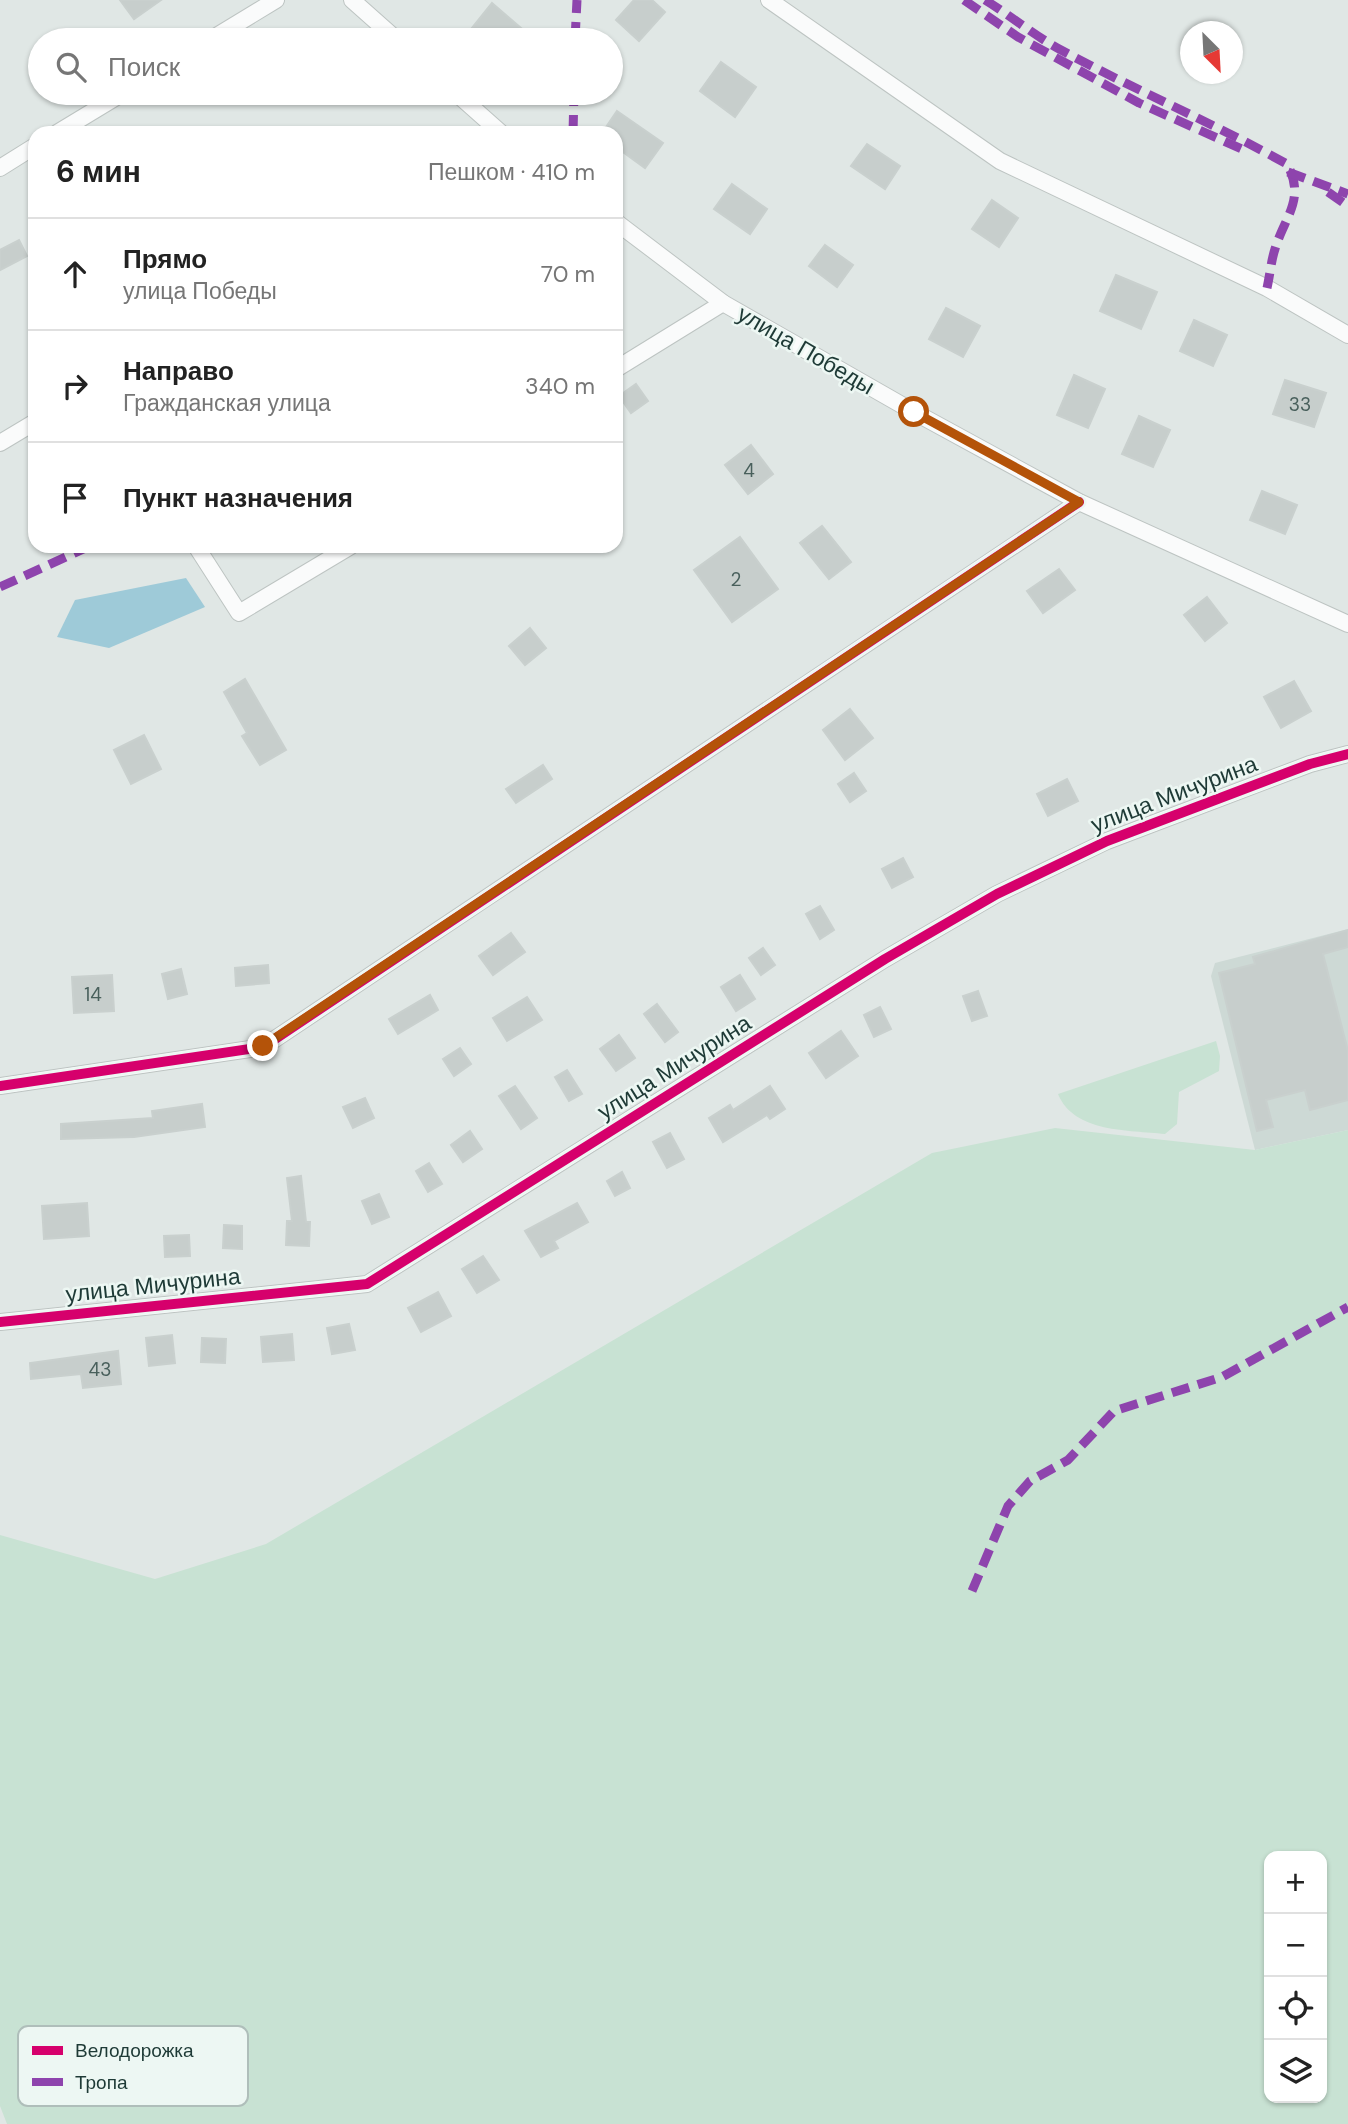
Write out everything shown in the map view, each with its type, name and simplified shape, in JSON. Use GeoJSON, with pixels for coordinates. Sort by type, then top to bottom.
{"type":"FeatureCollection","features":[{"type":"Feature","properties":{"kind":"street"},"geometry":{"type":"LineString","coordinates":[[230,28],[276,0]]}},
{"type":"Feature","properties":{"kind":"street"},"geometry":{"type":"LineString","coordinates":[[352,0],[384,28]]}},
{"type":"Feature","properties":{"kind":"street"},"geometry":{"type":"LineString","coordinates":[[769,0],[1000,161],[1267,288],[1348,335]]}},
{"type":"Feature","properties":{"kind":"street"},"geometry":{"type":"LineString","coordinates":[[69,126],[103,105]]}},
{"type":"Feature","properties":{"kind":"street"},"geometry":{"type":"LineString","coordinates":[[470,105],[493,126]]}},
{"type":"Feature","properties":{"kind":"street"},"geometry":{"type":"LineString","coordinates":[[0,167],[28,150]]}},
{"type":"Feature","properties":{"kind":"street","name":"улица Победы"},"geometry":{"type":"LineString","coordinates":[[623,227],[723,303],[1079,502],[1348,624]]}},
{"type":"Feature","properties":{"kind":"street"},"geometry":{"type":"LineString","coordinates":[[623,365],[723,303]]}},
{"type":"Feature","properties":{"kind":"street"},"geometry":{"type":"LineString","coordinates":[[0,443],[28,426]]}},
{"type":"Feature","properties":{"kind":"street"},"geometry":{"type":"LineString","coordinates":[[0,1086],[263,1046],[1079,502]]}},
{"type":"Feature","properties":{"kind":"street"},"geometry":{"type":"LineString","coordinates":[[200,553],[239,613],[339,553]]}},
{"type":"Feature","properties":{"kind":"street","name":"улица Мичурина"},"geometry":{"type":"LineString","coordinates":[[0,1322],[368,1284],[885,959],[997,894],[1107,841],[1310,764],[1348,754]]}},
{"type":"Feature","properties":{"kind":"shaded area"},"geometry":{"type":"Polygon","coordinates":[[[1348,929],[1348,1130],[1255,1150],[1211,976],[1215,963],[1348,929]]]}},
{"type":"Feature","properties":{"kind":"green space"},"geometry":{"type":"Polygon","coordinates":[[[1216,1041],[1220,1056],[1219,1071],[1179,1092],[1177,1124],[1165,1134],[1120,1130],[1089,1123],[1066,1107],[1058,1094],[1216,1041]]]}},
{"type":"Feature","properties":{"kind":"green space"},"geometry":{"type":"Polygon","coordinates":[[[1055,1128],[1255,1150],[1348,1130],[1348,2124],[7,2124],[0,2106],[0,1535],[155,1579],[266,1544],[932,1153],[1055,1128]]]}},
{"type":"Feature","properties":{"kind":"water"},"geometry":{"type":"Polygon","coordinates":[[[186,578],[205,607],[109,648],[57,637],[75,600],[186,578]]]}},
{"type":"Feature","properties":{"kind":"building"},"geometry":{"type":"Polygon","coordinates":[[[120,0],[161,0],[134,19],[120,0]]]}},
{"type":"Feature","properties":{"kind":"building"},"geometry":{"type":"Polygon","coordinates":[[[634,0],[652,0],[665,12],[639,41],[616,20],[634,0]]]}},
{"type":"Feature","properties":{"kind":"building"},"geometry":{"type":"Polygon","coordinates":[[[492,3],[521,28],[472,28],[492,3]]]}},
{"type":"Feature","properties":{"kind":"building"},"geometry":{"type":"Polygon","coordinates":[[[721,62],[756,87],[735,117],[700,91],[721,62]]]}},
{"type":"Feature","properties":{"kind":"building"},"geometry":{"type":"Polygon","coordinates":[[[617,111],[663,143],[645,168],[623,152],[623,126],[607,126],[617,111]]]}},
{"type":"Feature","properties":{"kind":"building"},"geometry":{"type":"Polygon","coordinates":[[[867,144],[900,166],[885,189],[851,166],[867,144]]]}},
{"type":"Feature","properties":{"kind":"building"},"geometry":{"type":"Polygon","coordinates":[[[732,184],[767,209],[750,234],[714,209],[732,184]]]}},
{"type":"Feature","properties":{"kind":"building"},"geometry":{"type":"Polygon","coordinates":[[[992,200],[1018,218],[999,247],[972,229],[992,200]]]}},
{"type":"Feature","properties":{"kind":"building"},"geometry":{"type":"Polygon","coordinates":[[[19,240],[27,256],[0,270],[0,250],[19,240]]]}},
{"type":"Feature","properties":{"kind":"building"},"geometry":{"type":"Polygon","coordinates":[[[825,245],[853,265],[837,287],[809,266],[825,245]]]}},
{"type":"Feature","properties":{"kind":"building"},"geometry":{"type":"Polygon","coordinates":[[[1116,275],[1157,292],[1141,329],[1100,311],[1116,275]]]}},
{"type":"Feature","properties":{"kind":"building"},"geometry":{"type":"Polygon","coordinates":[[[946,308],[980,326],[963,357],[929,339],[946,308]]]}},
{"type":"Feature","properties":{"kind":"building"},"geometry":{"type":"Polygon","coordinates":[[[1194,320],[1227,335],[1213,366],[1180,351],[1194,320]]]}},
{"type":"Feature","properties":{"kind":"building"},"geometry":{"type":"Polygon","coordinates":[[[1074,375],[1105,389],[1088,428],[1057,415],[1074,375]]]}},
{"type":"Feature","properties":{"kind":"building"},"geometry":{"type":"Polygon","coordinates":[[[1285,380],[1326,393],[1314,427],[1273,414],[1285,380]]]}},
{"type":"Feature","properties":{"kind":"building"},"geometry":{"type":"Polygon","coordinates":[[[636,384],[648,401],[631,413],[623,402],[623,393],[636,384]]]}},
{"type":"Feature","properties":{"kind":"building"},"geometry":{"type":"Polygon","coordinates":[[[1139,416],[1170,430],[1153,467],[1122,454],[1139,416]]]}},
{"type":"Feature","properties":{"kind":"building"},"geometry":{"type":"Polygon","coordinates":[[[751,445],[773,474],[748,494],[725,465],[751,445]]]}},
{"type":"Feature","properties":{"kind":"building"},"geometry":{"type":"Polygon","coordinates":[[[1262,491],[1297,505],[1285,534],[1250,520],[1262,491]]]}},
{"type":"Feature","properties":{"kind":"building"},"geometry":{"type":"Polygon","coordinates":[[[822,526],[851,562],[829,579],[800,543],[822,526]]]}},
{"type":"Feature","properties":{"kind":"building"},"geometry":{"type":"Polygon","coordinates":[[[740,537],[778,589],[732,622],[694,570],[740,537]]]}},
{"type":"Feature","properties":{"kind":"building"},"geometry":{"type":"Polygon","coordinates":[[[1059,569],[1075,590],[1043,613],[1027,591],[1059,569]]]}},
{"type":"Feature","properties":{"kind":"building"},"geometry":{"type":"Polygon","coordinates":[[[1207,597],[1227,623],[1205,641],[1184,615],[1207,597]]]}},
{"type":"Feature","properties":{"kind":"building"},"geometry":{"type":"Polygon","coordinates":[[[530,628],[546,648],[525,665],[509,646],[530,628]]]}},
{"type":"Feature","properties":{"kind":"building"},"geometry":{"type":"Polygon","coordinates":[[[245,679],[286,750],[260,765],[242,736],[247,733],[224,692],[245,679]]]}},
{"type":"Feature","properties":{"kind":"building"},"geometry":{"type":"Polygon","coordinates":[[[1294,681],[1311,711],[1281,728],[1264,697],[1294,681]]]}},
{"type":"Feature","properties":{"kind":"building"},"geometry":{"type":"Polygon","coordinates":[[[850,709],[873,738],[845,760],[823,730],[850,709]]]}},
{"type":"Feature","properties":{"kind":"building"},"geometry":{"type":"Polygon","coordinates":[[[144,735],[161,769],[131,784],[114,750],[144,735]]]}},
{"type":"Feature","properties":{"kind":"building"},"geometry":{"type":"Polygon","coordinates":[[[543,765],[552,779],[516,803],[506,789],[543,765]]]}},
{"type":"Feature","properties":{"kind":"building"},"geometry":{"type":"Polygon","coordinates":[[[854,773],[866,791],[850,802],[838,784],[854,773]]]}},
{"type":"Feature","properties":{"kind":"building"},"geometry":{"type":"Polygon","coordinates":[[[1067,779],[1078,801],[1048,816],[1037,794],[1067,779]]]}},
{"type":"Feature","properties":{"kind":"building"},"geometry":{"type":"Polygon","coordinates":[[[903,858],[913,877],[892,888],[882,869],[903,858]]]}},
{"type":"Feature","properties":{"kind":"building"},"geometry":{"type":"Polygon","coordinates":[[[820,906],[834,930],[820,939],[806,914],[820,906]]]}},
{"type":"Feature","properties":{"kind":"building"},"geometry":{"type":"Polygon","coordinates":[[[1348,930],[1348,947],[1323,954],[1348,1051],[1348,1100],[1310,1110],[1305,1090],[1266,1100],[1273,1127],[1257,1131],[1219,973],[1255,964],[1253,957],[1348,930]]]}},
{"type":"Feature","properties":{"kind":"building"},"geometry":{"type":"Polygon","coordinates":[[[511,933],[525,952],[493,975],[479,956],[511,933]]]}},
{"type":"Feature","properties":{"kind":"building"},"geometry":{"type":"Polygon","coordinates":[[[763,948],[775,965],[761,975],[749,958],[763,948]]]}},
{"type":"Feature","properties":{"kind":"building"},"geometry":{"type":"Polygon","coordinates":[[[268,965],[269,983],[236,986],[235,968],[268,965]]]}},
{"type":"Feature","properties":{"kind":"building"},"geometry":{"type":"Polygon","coordinates":[[[181,969],[187,994],[168,999],[162,974],[181,969]]]}},
{"type":"Feature","properties":{"kind":"building"},"geometry":{"type":"Polygon","coordinates":[[[112,975],[114,1011],[74,1013],[72,977],[112,975]]]}},
{"type":"Feature","properties":{"kind":"building"},"geometry":{"type":"Polygon","coordinates":[[[740,975],[755,999],[736,1011],[721,987],[740,975]]]}},
{"type":"Feature","properties":{"kind":"building"},"geometry":{"type":"Polygon","coordinates":[[[978,991],[987,1016],[972,1021],[963,996],[978,991]]]}},
{"type":"Feature","properties":{"kind":"building"},"geometry":{"type":"Polygon","coordinates":[[[430,995],[438,1010],[398,1034],[389,1019],[430,995]]]}},
{"type":"Feature","properties":{"kind":"building"},"geometry":{"type":"Polygon","coordinates":[[[527,997],[542,1020],[507,1041],[493,1018],[527,997]]]}},
{"type":"Feature","properties":{"kind":"building"},"geometry":{"type":"Polygon","coordinates":[[[657,1004],[678,1032],[665,1042],[644,1014],[657,1004]]]}},
{"type":"Feature","properties":{"kind":"building"},"geometry":{"type":"Polygon","coordinates":[[[880,1007],[891,1029],[874,1037],[864,1015],[880,1007]]]}},
{"type":"Feature","properties":{"kind":"building"},"geometry":{"type":"Polygon","coordinates":[[[841,1031],[858,1056],[826,1078],[809,1053],[841,1031]]]}},
{"type":"Feature","properties":{"kind":"building"},"geometry":{"type":"Polygon","coordinates":[[[619,1035],[635,1058],[616,1071],[600,1049],[619,1035]]]}},
{"type":"Feature","properties":{"kind":"building"},"geometry":{"type":"Polygon","coordinates":[[[460,1048],[471,1064],[454,1076],[443,1059],[460,1048]]]}},
{"type":"Feature","properties":{"kind":"building"},"geometry":{"type":"Polygon","coordinates":[[[567,1070],[582,1094],[569,1101],[555,1077],[567,1070]]]}},
{"type":"Feature","properties":{"kind":"building"},"geometry":{"type":"Polygon","coordinates":[[[515,1086],[537,1118],[521,1129],[499,1096],[515,1086]]]}},
{"type":"Feature","properties":{"kind":"building"},"geometry":{"type":"Polygon","coordinates":[[[770,1086],[785,1109],[770,1119],[767,1115],[723,1142],[709,1118],[730,1105],[733,1110],[770,1086]]]}},
{"type":"Feature","properties":{"kind":"building"},"geometry":{"type":"Polygon","coordinates":[[[365,1098],[374,1118],[353,1128],[343,1107],[365,1098]]]}},
{"type":"Feature","properties":{"kind":"building"},"geometry":{"type":"Polygon","coordinates":[[[202,1104],[205,1127],[134,1137],[61,1139],[61,1124],[153,1118],[152,1111],[202,1104]]]}},
{"type":"Feature","properties":{"kind":"building"},"geometry":{"type":"Polygon","coordinates":[[[470,1131],[482,1149],[463,1162],[451,1145],[470,1131]]]}},
{"type":"Feature","properties":{"kind":"building"},"geometry":{"type":"Polygon","coordinates":[[[670,1133],[684,1159],[667,1168],[653,1142],[670,1133]]]}},
{"type":"Feature","properties":{"kind":"building"},"geometry":{"type":"Polygon","coordinates":[[[429,1163],[442,1184],[428,1192],[416,1171],[429,1163]]]}},
{"type":"Feature","properties":{"kind":"building"},"geometry":{"type":"Polygon","coordinates":[[[622,1172],[630,1188],[615,1196],[607,1181],[622,1172]]]}},
{"type":"Feature","properties":{"kind":"building"},"geometry":{"type":"Polygon","coordinates":[[[301,1176],[306,1222],[310,1222],[309,1246],[286,1245],[287,1221],[292,1221],[287,1178],[301,1176]]]}},
{"type":"Feature","properties":{"kind":"building"},"geometry":{"type":"Polygon","coordinates":[[[379,1194],[389,1217],[372,1224],[362,1201],[379,1194]]]}},
{"type":"Feature","properties":{"kind":"building"},"geometry":{"type":"Polygon","coordinates":[[[87,1203],[89,1236],[44,1239],[42,1206],[87,1203]]]}},
{"type":"Feature","properties":{"kind":"building"},"geometry":{"type":"Polygon","coordinates":[[[577,1203],[588,1222],[554,1241],[558,1248],[541,1257],[525,1231],[577,1203]]]}},
{"type":"Feature","properties":{"kind":"building"},"geometry":{"type":"Polygon","coordinates":[[[224,1225],[242,1226],[242,1249],[223,1248],[224,1225]]]}},
{"type":"Feature","properties":{"kind":"building"},"geometry":{"type":"Polygon","coordinates":[[[189,1235],[190,1256],[165,1257],[164,1236],[189,1235]]]}},
{"type":"Feature","properties":{"kind":"building"},"geometry":{"type":"Polygon","coordinates":[[[483,1256],[499,1280],[477,1293],[462,1269],[483,1256]]]}},
{"type":"Feature","properties":{"kind":"building"},"geometry":{"type":"Polygon","coordinates":[[[438,1292],[451,1316],[421,1332],[408,1308],[438,1292]]]}},
{"type":"Feature","properties":{"kind":"building"},"geometry":{"type":"Polygon","coordinates":[[[349,1324],[355,1350],[332,1354],[327,1328],[349,1324]]]}},
{"type":"Feature","properties":{"kind":"building"},"geometry":{"type":"Polygon","coordinates":[[[292,1334],[294,1360],[263,1362],[261,1337],[292,1334]]]}},
{"type":"Feature","properties":{"kind":"building"},"geometry":{"type":"Polygon","coordinates":[[[172,1335],[175,1363],[149,1366],[146,1338],[172,1335]]]}},
{"type":"Feature","properties":{"kind":"building"},"geometry":{"type":"Polygon","coordinates":[[[202,1338],[226,1339],[225,1363],[201,1362],[202,1338]]]}},
{"type":"Feature","properties":{"kind":"building"},"geometry":{"type":"Polygon","coordinates":[[[118,1351],[121,1384],[83,1388],[81,1374],[31,1379],[30,1363],[118,1351]]]}},
{"type":"Feature","properties":{"kind":"marked path"},"geometry":{"type":"LineString","coordinates":[[576,28],[577,0]]}},
{"type":"Feature","properties":{"kind":"marked path"},"geometry":{"type":"LineString","coordinates":[[964,0],[1018,37],[1139,103],[1244,150]]}},
{"type":"Feature","properties":{"kind":"marked path"},"geometry":{"type":"LineString","coordinates":[[985,0],[1061,50],[1287,164],[1295,187],[1294,198],[1272,258],[1267,288]]}},
{"type":"Feature","properties":{"kind":"marked path"},"geometry":{"type":"LineString","coordinates":[[573,126],[574,105]]}},
{"type":"Feature","properties":{"kind":"marked path"},"geometry":{"type":"LineString","coordinates":[[1288,172],[1348,194]]}},
{"type":"Feature","properties":{"kind":"marked path"},"geometry":{"type":"LineString","coordinates":[[1328,192],[1348,206]]}},
{"type":"Feature","properties":{"kind":"marked path"},"geometry":{"type":"LineString","coordinates":[[0,587],[75,553]]}},
{"type":"Feature","properties":{"kind":"marked path"},"geometry":{"type":"LineString","coordinates":[[972,1591],[1008,1506],[1030,1481],[1068,1460],[1114,1411],[1222,1377],[1348,1307]]}},
{"type":"Feature","properties":{"kind":"cycle path"},"geometry":{"type":"LineString","coordinates":[[0,1086],[263,1047],[1079,502]]}},
{"type":"Feature","properties":{"kind":"cycle path"},"geometry":{"type":"LineString","coordinates":[[0,1322],[367,1284],[885,959],[997,894],[1107,841],[1310,764],[1348,754]]}},
{"type":"Feature","properties":{"kind":"route"},"geometry":{"type":"LineString","coordinates":[[263,1046],[1079,502],[914,412]]}}]}
